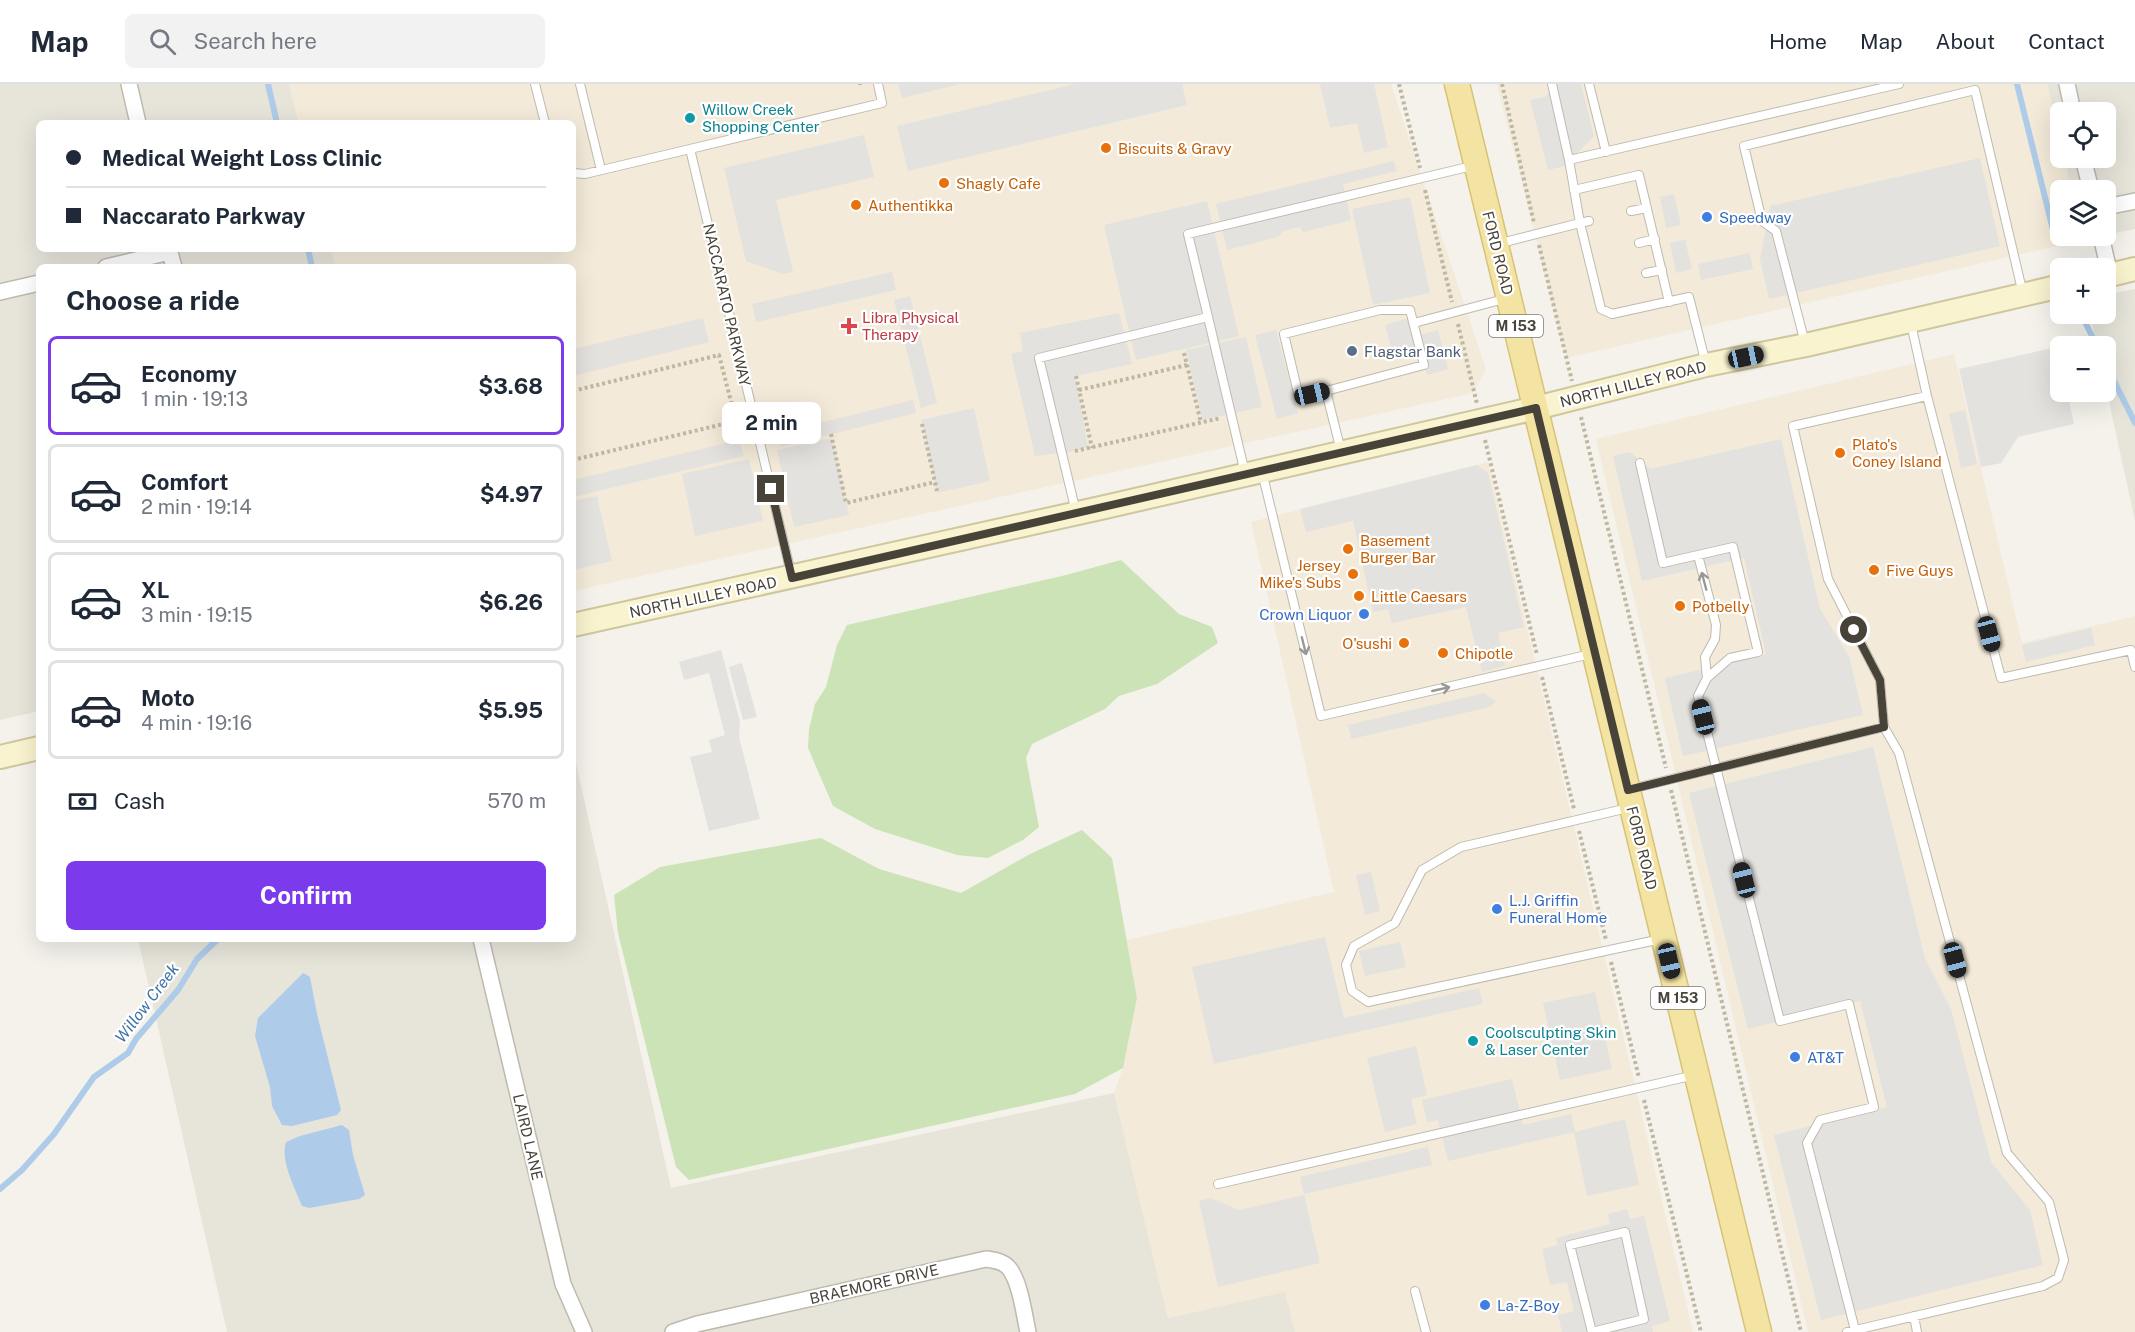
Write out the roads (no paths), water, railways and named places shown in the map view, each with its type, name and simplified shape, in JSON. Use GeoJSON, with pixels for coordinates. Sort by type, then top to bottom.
{"type":"FeatureCollection","features":[{"type":"Feature","properties":{"kind":"main road","name":"FORD ROAD"},"geometry":{"type":"LineString","coordinates":[[1457,84],[1759,1332]]}},
{"type":"Feature","properties":{"kind":"street"},"geometry":{"type":"LineString","coordinates":[[129,84],[137,120]]}},
{"type":"Feature","properties":{"kind":"street"},"geometry":{"type":"LineString","coordinates":[[2067,84],[2071,102]]}},
{"type":"Feature","properties":{"kind":"street"},"geometry":{"type":"LineString","coordinates":[[2116,205],[2135,201]]}},
{"type":"Feature","properties":{"kind":"street"},"geometry":{"type":"LineString","coordinates":[[117,264],[162,252]]}},
{"type":"Feature","properties":{"kind":"street"},"geometry":{"type":"LineString","coordinates":[[2116,274],[2135,269]]}},
{"type":"Feature","properties":{"kind":"street"},"geometry":{"type":"LineString","coordinates":[[0,292],[36,284]]}},
{"type":"Feature","properties":{"kind":"street","name":"NORTH LILLEY ROAD"},"geometry":{"type":"LineString","coordinates":[[576,624],[792,578],[1254,473],[1536,408],[1706,365],[1806,345],[2050,289]]}},
{"type":"Feature","properties":{"kind":"street"},"geometry":{"type":"LineString","coordinates":[[0,757],[36,749]]}},
{"type":"Feature","properties":{"kind":"street","name":"LAIRD LANE"},"geometry":{"type":"LineString","coordinates":[[482,942],[563,1284],[584,1332]]}},
{"type":"Feature","properties":{"kind":"street","name":"BRAEMORE DRIVE"},"geometry":{"type":"LineString","coordinates":[[673,1332],[698,1324],[986,1259],[997,1260],[1007,1266],[1015,1278],[1028,1332]]}},
{"type":"Feature","properties":{"kind":"lane"},"geometry":{"type":"LineString","coordinates":[[535,84],[543,120]]}},
{"type":"Feature","properties":{"kind":"lane"},"geometry":{"type":"LineString","coordinates":[[580,84],[601,170]]}},
{"type":"Feature","properties":{"kind":"lane"},"geometry":{"type":"LineString","coordinates":[[576,173],[585,174],[882,103],[878,84]]}},
{"type":"Feature","properties":{"kind":"lane"},"geometry":{"type":"LineString","coordinates":[[1552,84],[1574,189],[1585,222],[1599,284],[1600,309],[1612,314],[1689,297],[1706,365]]}},
{"type":"Feature","properties":{"kind":"lane"},"geometry":{"type":"LineString","coordinates":[[1589,84],[1606,152]]}},
{"type":"Feature","properties":{"kind":"lane"},"geometry":{"type":"LineString","coordinates":[[1569,160],[1899,84]]}},
{"type":"Feature","properties":{"kind":"lane"},"geometry":{"type":"LineString","coordinates":[[1806,345],[1776,231],[1762,221],[1744,146],[1972,87],[2023,295]]}},
{"type":"Feature","properties":{"kind":"lane","name":"NACCARATO PARKWAY"},"geometry":{"type":"LineString","coordinates":[[690,149],[792,578]]}},
{"type":"Feature","properties":{"kind":"lane"},"geometry":{"type":"LineString","coordinates":[[1476,165],[1188,234],[1208,317],[1254,473],[1280,549],[1321,716],[1595,653]]}},
{"type":"Feature","properties":{"kind":"lane"},"geometry":{"type":"LineString","coordinates":[[1574,189],[1639,175],[1669,302]]}},
{"type":"Feature","properties":{"kind":"lane"},"geometry":{"type":"LineString","coordinates":[[1631,211],[1647,208]]}},
{"type":"Feature","properties":{"kind":"lane"},"geometry":{"type":"LineString","coordinates":[[1496,244],[1585,222]]}},
{"type":"Feature","properties":{"kind":"lane"},"geometry":{"type":"LineString","coordinates":[[1639,243],[1655,239]]}},
{"type":"Feature","properties":{"kind":"lane"},"geometry":{"type":"LineString","coordinates":[[1646,273],[1662,270]]}},
{"type":"Feature","properties":{"kind":"lane"},"geometry":{"type":"LineString","coordinates":[[1414,322],[1509,298]]}},
{"type":"Feature","properties":{"kind":"lane"},"geometry":{"type":"LineString","coordinates":[[1380,310],[1410,310],[1414,322],[1424,365],[1299,397],[1284,334],[1380,310]]}},
{"type":"Feature","properties":{"kind":"lane"},"geometry":{"type":"LineString","coordinates":[[1077,513],[1039,358],[1208,317]]}},
{"type":"Feature","properties":{"kind":"lane"},"geometry":{"type":"LineString","coordinates":[[1911,321],[1927,396],[2001,678],[2131,650],[2135,668]]}},
{"type":"Feature","properties":{"kind":"lane"},"geometry":{"type":"LineString","coordinates":[[1326,391],[1341,453]]}},
{"type":"Feature","properties":{"kind":"lane"},"geometry":{"type":"LineString","coordinates":[[1640,463],[1663,562],[1733,547],[1758,652],[1730,658],[1707,678],[1698,696],[1780,1021],[1849,1004],[1874,1107],[1820,1120],[1808,1143],[1851,1331],[2043,1286],[2058,1278],[2064,1260],[2049,1202],[2007,1154],[1899,753],[1884,727],[1880,680],[1828,579],[1793,426],[1927,396]]}},
{"type":"Feature","properties":{"kind":"lane"},"geometry":{"type":"LineString","coordinates":[[1698,555],[1716,625],[1715,639],[1704,657],[1707,678]]}},
{"type":"Feature","properties":{"kind":"lane"},"geometry":{"type":"LineString","coordinates":[[1664,939],[1368,1002],[1352,992],[1346,965],[1354,946],[1395,923],[1422,870],[1461,847],[1630,799],[1669,780],[1884,727]]}},
{"type":"Feature","properties":{"kind":"lane"},"geometry":{"type":"LineString","coordinates":[[1218,1185],[1696,1074]]}},
{"type":"Feature","properties":{"kind":"lane"},"geometry":{"type":"LineString","coordinates":[[1625,1232],[1644,1319],[1592,1332],[1570,1245],[1625,1232]]}},
{"type":"Feature","properties":{"kind":"lane"},"geometry":{"type":"LineString","coordinates":[[1415,1291],[1426,1332]]}},
{"type":"Feature","properties":{"kind":"lane"},"geometry":{"type":"LineString","coordinates":[[1914,1316],[1917,1332]]}},
{"type":"Feature","properties":{"kind":"water"},"geometry":{"type":"Polygon","coordinates":[[[303,973],[310,977],[341,1110],[337,1115],[292,1126],[282,1125],[272,1106],[270,1087],[255,1036],[258,1018],[303,973]]]}},
{"type":"Feature","properties":{"kind":"water"},"geometry":{"type":"Polygon","coordinates":[[[342,1125],[349,1130],[353,1155],[365,1195],[359,1199],[309,1208],[302,1206],[287,1166],[286,1142],[342,1125]]]}},
{"type":"Feature","properties":{"kind":"waterway","name":"Willow Creek"},"geometry":{"type":"LineString","coordinates":[[268,84],[276,120]]}},
{"type":"Feature","properties":{"kind":"waterway"},"geometry":{"type":"LineString","coordinates":[[2017,84],[2050,218]]}},
{"type":"Feature","properties":{"kind":"waterway","name":"Willow Creek"},"geometry":{"type":"LineString","coordinates":[[309,252],[311,264]]}},
{"type":"Feature","properties":{"kind":"waterway"},"geometry":{"type":"LineString","coordinates":[[2086,324],[2092,336]]}},
{"type":"Feature","properties":{"kind":"waterway"},"geometry":{"type":"LineString","coordinates":[[2116,385],[2135,423]]}},
{"type":"Feature","properties":{"kind":"waterway","name":"Willow Creek"},"geometry":{"type":"LineString","coordinates":[[0,1189],[22,1170],[54,1134],[94,1077],[128,1053],[136,1039],[178,990],[197,959],[215,942]]}},
{"type":"Feature","properties":{"kind":"place","name":"Willow Creek Shopping Center"},"geometry":{"type":"Point","coordinates":[690,118]}},
{"type":"Feature","properties":{"kind":"place","name":"Biscuits & Gravy"},"geometry":{"type":"Point","coordinates":[1106,148]}},
{"type":"Feature","properties":{"kind":"place","name":"Shagly Cafe"},"geometry":{"type":"Point","coordinates":[944,183]}},
{"type":"Feature","properties":{"kind":"place","name":"Authentikka"},"geometry":{"type":"Point","coordinates":[856,205]}},
{"type":"Feature","properties":{"kind":"place","name":"Speedway"},"geometry":{"type":"Point","coordinates":[1707,217]}},
{"type":"Feature","properties":{"kind":"place","name":"Libra Physical Therapy"},"geometry":{"type":"Point","coordinates":[849,326]}},
{"type":"Feature","properties":{"kind":"place","name":"Flagstar Bank"},"geometry":{"type":"Point","coordinates":[1352,351]}},
{"type":"Feature","properties":{"kind":"place","name":"Plato's Coney Island"},"geometry":{"type":"Point","coordinates":[1840,453]}},
{"type":"Feature","properties":{"kind":"place","name":"Basement Burger Bar"},"geometry":{"type":"Point","coordinates":[1348,549]}},
{"type":"Feature","properties":{"kind":"place","name":"Five Guys"},"geometry":{"type":"Point","coordinates":[1874,570]}},
{"type":"Feature","properties":{"kind":"place","name":"Jersey Mike's Subs"},"geometry":{"type":"Point","coordinates":[1353,574]}},
{"type":"Feature","properties":{"kind":"place","name":"Little Caesars"},"geometry":{"type":"Point","coordinates":[1359,596]}},
{"type":"Feature","properties":{"kind":"place","name":"Potbelly"},"geometry":{"type":"Point","coordinates":[1680,606]}},
{"type":"Feature","properties":{"kind":"place","name":"Crown Liquor"},"geometry":{"type":"Point","coordinates":[1364,614]}},
{"type":"Feature","properties":{"kind":"place","name":"O'sushi"},"geometry":{"type":"Point","coordinates":[1404,643]}},
{"type":"Feature","properties":{"kind":"place","name":"Chipotle"},"geometry":{"type":"Point","coordinates":[1443,653]}},
{"type":"Feature","properties":{"kind":"place","name":"L.J. Griffin Funeral Home"},"geometry":{"type":"Point","coordinates":[1497,909]}},
{"type":"Feature","properties":{"kind":"place","name":"Coolsculpting Skin & Laser Center"},"geometry":{"type":"Point","coordinates":[1473,1041]}},
{"type":"Feature","properties":{"kind":"place","name":"AT&T"},"geometry":{"type":"Point","coordinates":[1795,1057]}},
{"type":"Feature","properties":{"kind":"place","name":"La-Z-Boy"},"geometry":{"type":"Point","coordinates":[1485,1305]}}]}
